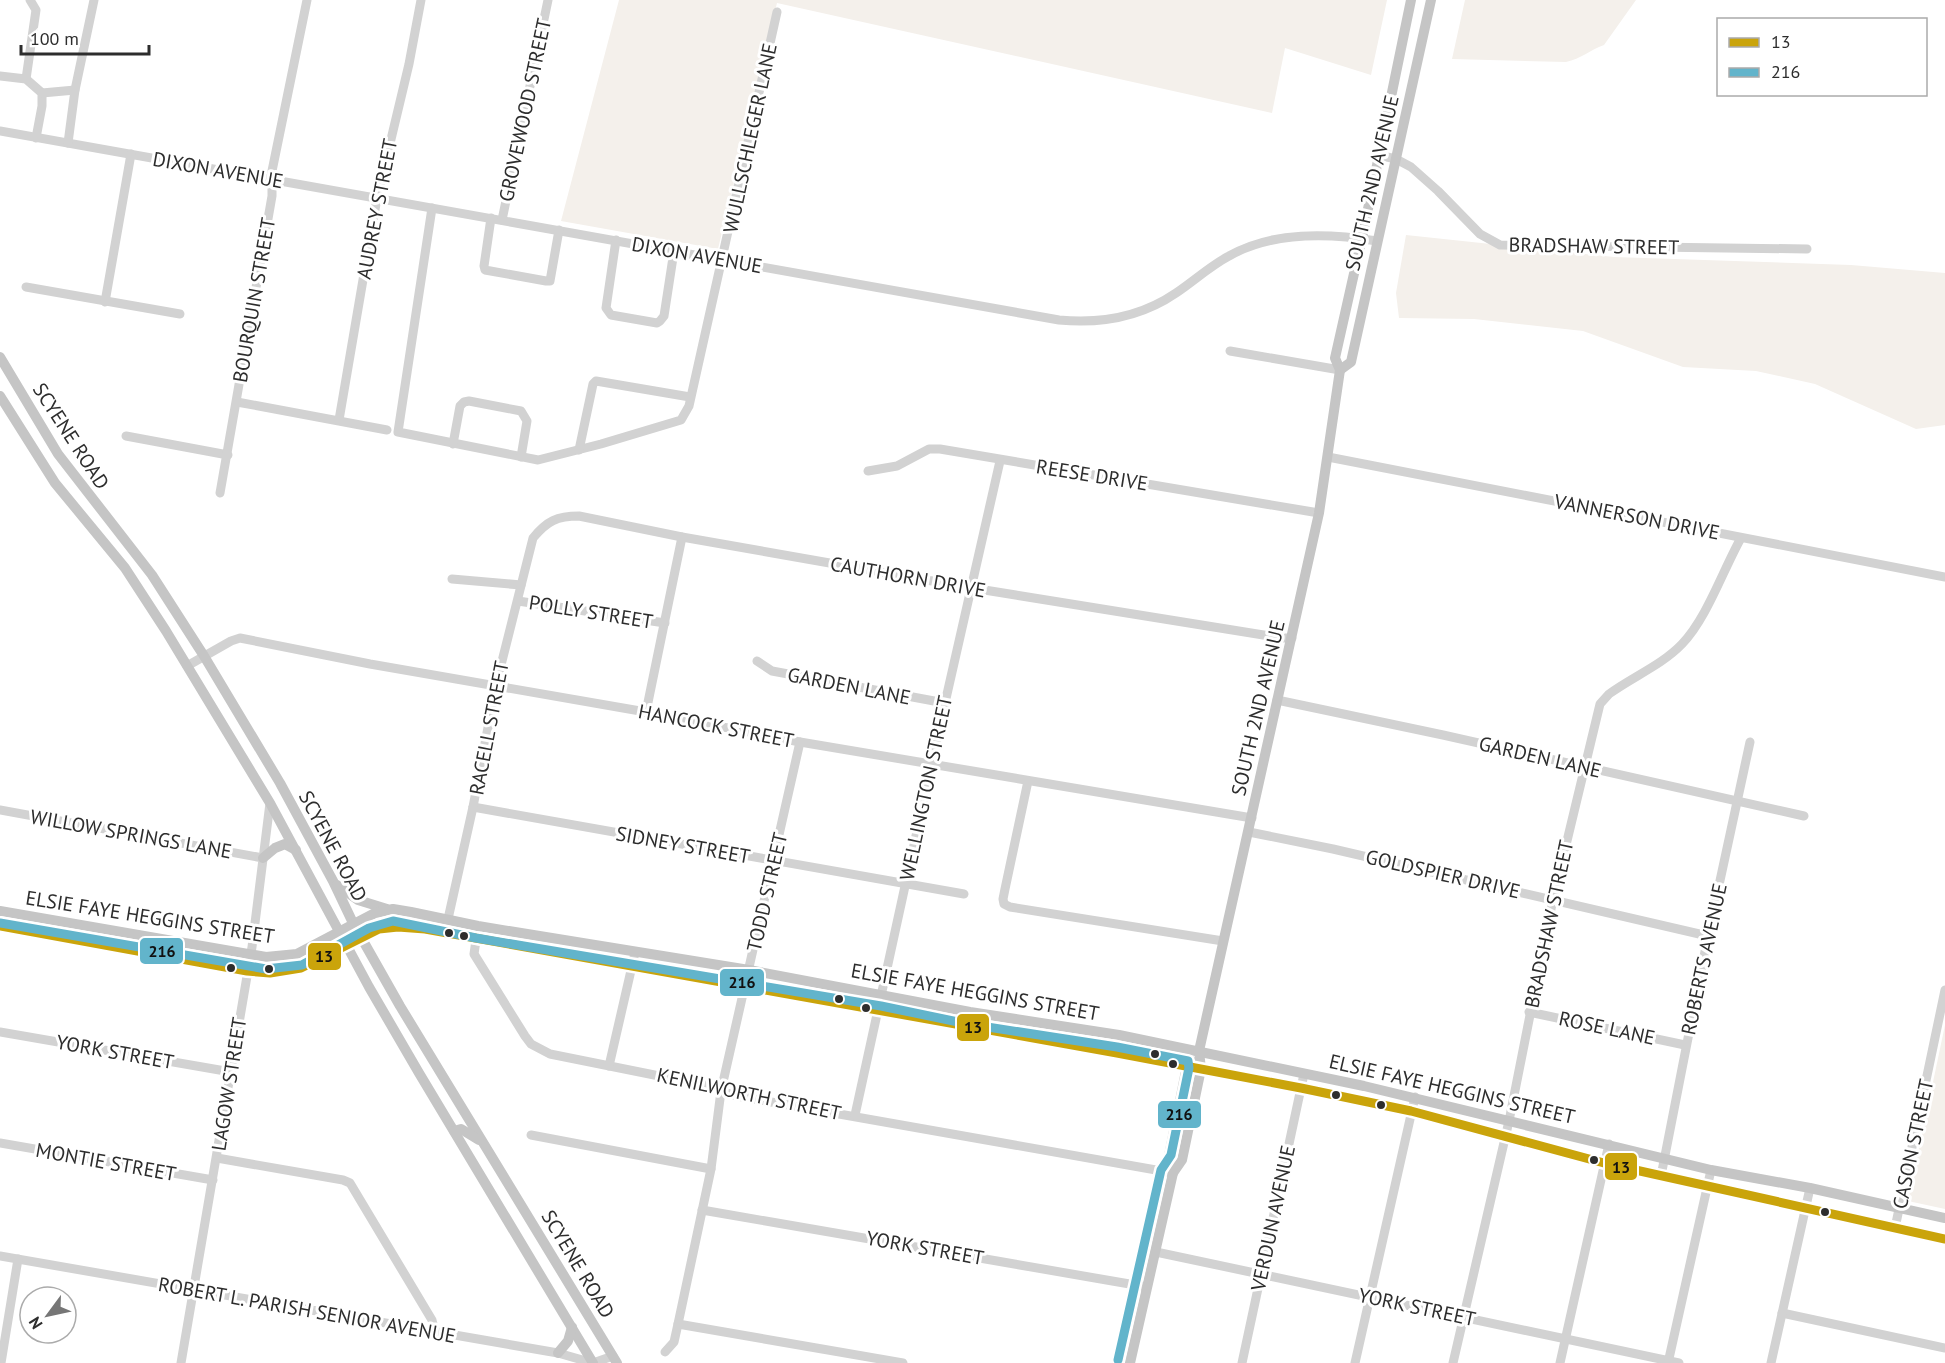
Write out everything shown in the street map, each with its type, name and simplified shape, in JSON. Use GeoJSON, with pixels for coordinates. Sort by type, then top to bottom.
{"type":"FeatureCollection","features":[{"type":"Feature","properties":{"kind":"main road","name":"SOUTH 2ND AVENUE"},"geometry":{"type":"LineString","coordinates":[[1130,1363],[1173,1173],[1182,1160],[1201,1069],[1199,1051],[1222,940],[1249,832],[1319,513],[1340,370],[1335,358],[1411,0]]}},
{"type":"Feature","properties":{"kind":"main road","name":"SOUTH 2ND AVENUE"},"geometry":{"type":"LineString","coordinates":[[1340,370],[1351,362],[1431,0]]}},
{"type":"Feature","properties":{"kind":"main road","name":"SCYENE ROAD"},"geometry":{"type":"LineString","coordinates":[[0,357],[70,471],[166,594],[280,783],[353,923],[400,1005],[615,1360]]}},
{"type":"Feature","properties":{"kind":"main road","name":"SCYENE ROAD"},"geometry":{"type":"LineString","coordinates":[[0,396],[55,483],[142,592],[270,803],[369,987],[593,1363]]}},
{"type":"Feature","properties":{"kind":"main road"},"geometry":{"type":"LineString","coordinates":[[15,421],[32,411]]}},
{"type":"Feature","properties":{"kind":"main road"},"geometry":{"type":"LineString","coordinates":[[262,858],[285,844],[296,850]]}},
{"type":"Feature","properties":{"kind":"main road"},"geometry":{"type":"LineString","coordinates":[[333,881],[358,900],[390,910]]}},
{"type":"Feature","properties":{"kind":"main road","name":"ELSIE FAYE HEGGINS STREET"},"geometry":{"type":"LineString","coordinates":[[0,911],[277,957],[297,954],[375,913],[390,910],[448,919],[1119,1035],[1415,1097],[1711,1170],[1810,1188],[1945,1218]]}},
{"type":"Feature","properties":{"kind":"main road","name":"ELSIE FAYE HEGGINS STREET"},"geometry":{"type":"LineString","coordinates":[[0,926],[247,971],[270,973],[293,970],[312,963],[372,931],[390,926],[425,929],[1301,1088],[1411,1111],[1604,1163],[1945,1239]]}},
{"type":"Feature","properties":{"kind":"main road"},"geometry":{"type":"LineString","coordinates":[[1117,1053],[1119,1035]]}},
{"type":"Feature","properties":{"kind":"main road","name":"SOUTH 2ND AVENUE"},"geometry":{"type":"LineString","coordinates":[[1173,1173],[1169,1156],[1187,1066],[1199,1051]]}},
{"type":"Feature","properties":{"kind":"main road"},"geometry":{"type":"LineString","coordinates":[[454,1131],[461,1129],[468,1132],[486,1146]]}},
{"type":"Feature","properties":{"kind":"main road"},"geometry":{"type":"LineString","coordinates":[[558,1353],[568,1341],[572,1327]]}},
{"type":"Feature","properties":{"kind":"street"},"geometry":{"type":"LineString","coordinates":[[26,79],[36,10],[30,0]]}},
{"type":"Feature","properties":{"kind":"street"},"geometry":{"type":"LineString","coordinates":[[68,143],[75,90],[94,0]]}},
{"type":"Feature","properties":{"kind":"street","name":"BOURQUIN STREET"},"geometry":{"type":"LineString","coordinates":[[220,493],[272,196],[271,179],[307,0]]}},
{"type":"Feature","properties":{"kind":"street","name":"AUDREY STREET"},"geometry":{"type":"LineString","coordinates":[[339,420],[377,198],[409,64],[421,0]]}},
{"type":"Feature","properties":{"kind":"street","name":"GROVEWOOD STREET"},"geometry":{"type":"LineString","coordinates":[[502,220],[548,0]]}},
{"type":"Feature","properties":{"kind":"street","name":"WULLSCHLEGER LANE"},"geometry":{"type":"LineString","coordinates":[[432,208],[398,432],[538,460],[676,422],[685,414],[690,397],[777,12]]}},
{"type":"Feature","properties":{"kind":"street"},"geometry":{"type":"LineString","coordinates":[[0,76],[26,79],[42,93],[75,90]]}},
{"type":"Feature","properties":{"kind":"street"},"geometry":{"type":"LineString","coordinates":[[36,138],[42,93]]}},
{"type":"Feature","properties":{"kind":"street","name":"DIXON AVENUE"},"geometry":{"type":"LineString","coordinates":[[0,131],[723,259],[1026,316],[1084,322],[1130,316],[1154,306],[1230,255],[1258,243],[1287,237],[1311,236],[1362,238],[1377,241]]}},
{"type":"Feature","properties":{"kind":"street"},"geometry":{"type":"LineString","coordinates":[[105,302],[131,154]]}},
{"type":"Feature","properties":{"kind":"street","name":"BRADSHAW STREET"},"geometry":{"type":"LineString","coordinates":[[1378,155],[1396,159],[1411,167],[1438,190],[1480,234],[1500,245],[1807,249]]}},
{"type":"Feature","properties":{"kind":"street"},"geometry":{"type":"LineString","coordinates":[[491,218],[485,270],[546,281],[550,281],[559,230]]}},
{"type":"Feature","properties":{"kind":"street"},"geometry":{"type":"LineString","coordinates":[[616,240],[606,308],[611,315],[657,323],[660,321],[664,316],[674,251]]}},
{"type":"Feature","properties":{"kind":"street"},"geometry":{"type":"LineString","coordinates":[[26,288],[180,314]]}},
{"type":"Feature","properties":{"kind":"street"},"geometry":{"type":"LineString","coordinates":[[1230,351],[1340,370]]}},
{"type":"Feature","properties":{"kind":"street"},"geometry":{"type":"LineString","coordinates":[[579,450],[593,384],[596,381],[690,397]]}},
{"type":"Feature","properties":{"kind":"street"},"geometry":{"type":"LineString","coordinates":[[453,444],[460,406],[470,401],[521,411],[525,415],[527,422],[521,457]]}},
{"type":"Feature","properties":{"kind":"street"},"geometry":{"type":"LineString","coordinates":[[237,402],[387,430]]}},
{"type":"Feature","properties":{"kind":"street"},"geometry":{"type":"LineString","coordinates":[[126,436],[228,455]]}},
{"type":"Feature","properties":{"kind":"street","name":"REESE DRIVE"},"geometry":{"type":"LineString","coordinates":[[868,471],[897,466],[929,449],[940,449],[1000,461],[1263,502],[1319,513]]}},
{"type":"Feature","properties":{"kind":"street","name":"VANNERSON DRIVE"},"geometry":{"type":"LineString","coordinates":[[1328,457],[1945,577]]}},
{"type":"Feature","properties":{"kind":"street","name":"WELLINGTON STREET"},"geometry":{"type":"LineString","coordinates":[[855,1115],[1000,461]]}},
{"type":"Feature","properties":{"kind":"street","name":"CAUTHORN DRIVE"},"geometry":{"type":"LineString","coordinates":[[533,538],[543,526],[554,520],[567,516],[579,516],[682,537],[972,588],[1292,638]]}},
{"type":"Feature","properties":{"kind":"street"},"geometry":{"type":"LineString","coordinates":[[646,712],[682,537]]}},
{"type":"Feature","properties":{"kind":"street","name":"RACELL STREET"},"geometry":{"type":"LineString","coordinates":[[448,919],[473,807],[496,685],[533,538]]}},
{"type":"Feature","properties":{"kind":"street","name":"BRADSHAW STREET"},"geometry":{"type":"LineString","coordinates":[[1453,1363],[1509,1121],[1553,899],[1600,704],[1618,688],[1666,656],[1687,638],[1702,615],[1741,538]]}},
{"type":"Feature","properties":{"kind":"street","name":"POLLY STREET"},"geometry":{"type":"LineString","coordinates":[[452,579],[521,585]]}},
{"type":"Feature","properties":{"kind":"street","name":"POLLY STREET"},"geometry":{"type":"LineString","coordinates":[[518,601],[665,623]]}},
{"type":"Feature","properties":{"kind":"street","name":"HANCOCK STREET"},"geometry":{"type":"LineString","coordinates":[[187,666],[240,638],[370,664],[646,712],[800,742],[1252,818]]}},
{"type":"Feature","properties":{"kind":"street","name":"GARDEN LANE"},"geometry":{"type":"LineString","coordinates":[[757,661],[772,671],[945,703]]}},
{"type":"Feature","properties":{"kind":"street","name":"GARDEN LANE"},"geometry":{"type":"LineString","coordinates":[[1277,700],[1804,816]]}},
{"type":"Feature","properties":{"kind":"street","name":"TODD STREET"},"geometry":{"type":"LineString","coordinates":[[665,1352],[674,1342],[678,1324],[711,1169],[721,1091],[800,742]]}},
{"type":"Feature","properties":{"kind":"street","name":"ROBERTS AVENUE"},"geometry":{"type":"LineString","coordinates":[[1660,1176],[1685,1045],[1750,742]]}},
{"type":"Feature","properties":{"kind":"street"},"geometry":{"type":"LineString","coordinates":[[1028,781],[1003,899],[1005,904],[1010,907],[1222,940]]}},
{"type":"Feature","properties":{"kind":"street","name":"LAGOW STREET"},"geometry":{"type":"LineString","coordinates":[[181,1363],[250,954],[270,803]]}},
{"type":"Feature","properties":{"kind":"street","name":"SIDNEY STREET"},"geometry":{"type":"LineString","coordinates":[[473,807],[964,894]]}},
{"type":"Feature","properties":{"kind":"street","name":"WILLOW SPRINGS LANE"},"geometry":{"type":"LineString","coordinates":[[0,810],[262,858]]}},
{"type":"Feature","properties":{"kind":"street","name":"GOLDSPIER DRIVE"},"geometry":{"type":"LineString","coordinates":[[1249,832],[1334,849],[1708,936]]}},
{"type":"Feature","properties":{"kind":"street","name":"KENILWORTH STREET"},"geometry":{"type":"LineString","coordinates":[[478,926],[474,954],[531,1044],[550,1054],[714,1086],[737,1096],[855,1115],[1173,1173]]}},
{"type":"Feature","properties":{"kind":"street"},"geometry":{"type":"LineString","coordinates":[[609,1066],[635,952]]}},
{"type":"Feature","properties":{"kind":"street","name":"CASON STREET"},"geometry":{"type":"LineString","coordinates":[[1895,1228],[1945,990]]}},
{"type":"Feature","properties":{"kind":"street","name":"ROSE LANE"},"geometry":{"type":"LineString","coordinates":[[1529,1012],[1685,1045]]}},
{"type":"Feature","properties":{"kind":"street","name":"YORK STREET"},"geometry":{"type":"LineString","coordinates":[[0,1032],[231,1072]]}},
{"type":"Feature","properties":{"kind":"street","name":"VERDUN AVENUE"},"geometry":{"type":"LineString","coordinates":[[1242,1363],[1304,1074]]}},
{"type":"Feature","properties":{"kind":"street"},"geometry":{"type":"LineString","coordinates":[[1354,1363],[1415,1097]]}},
{"type":"Feature","properties":{"kind":"street"},"geometry":{"type":"LineString","coordinates":[[531,1135],[711,1169]]}},
{"type":"Feature","properties":{"kind":"street","name":"MONTIE STREET"},"geometry":{"type":"LineString","coordinates":[[0,1143],[213,1180]]}},
{"type":"Feature","properties":{"kind":"street"},"geometry":{"type":"LineString","coordinates":[[1560,1363],[1609,1144]]}},
{"type":"Feature","properties":{"kind":"street"},"geometry":{"type":"LineString","coordinates":[[217,1158],[350,1183],[432,1320],[435,1332]]}},
{"type":"Feature","properties":{"kind":"street"},"geometry":{"type":"LineString","coordinates":[[1668,1362],[1711,1170]]}},
{"type":"Feature","properties":{"kind":"street"},"geometry":{"type":"LineString","coordinates":[[1771,1363],[1810,1188]]}},
{"type":"Feature","properties":{"kind":"street","name":"YORK STREET"},"geometry":{"type":"LineString","coordinates":[[702,1210],[1147,1287]]}},
{"type":"Feature","properties":{"kind":"street","name":"YORK STREET"},"geometry":{"type":"LineString","coordinates":[[1156,1252],[1679,1363]]}},
{"type":"Feature","properties":{"kind":"street","name":"ROBERT L. PARISH SENIOR AVENUE"},"geometry":{"type":"LineString","coordinates":[[0,1256],[558,1353],[593,1363]]}},
{"type":"Feature","properties":{"kind":"street"},"geometry":{"type":"LineString","coordinates":[[1,1363],[18,1259]]}},
{"type":"Feature","properties":{"kind":"street"},"geometry":{"type":"LineString","coordinates":[[1782,1313],[1945,1348]]}},
{"type":"Feature","properties":{"kind":"street"},"geometry":{"type":"LineString","coordinates":[[678,1324],[903,1363]]}},
{"type":"Feature","properties":{"kind":"street"},"geometry":{"type":"LineString","coordinates":[[593,1363],[615,1360]]}},
{"type":"Feature","properties":{"kind":"shaded area"},"geometry":{"type":"Polygon","coordinates":[[[619,0],[1387,0],[1371,75],[1285,48],[1272,113],[777,3],[718,249],[561,221],[619,0]]]}},
{"type":"Feature","properties":{"kind":"shaded area"},"geometry":{"type":"Polygon","coordinates":[[[1465,0],[1636,0],[1604,45],[1566,62],[1452,59],[1465,0]]]}},
{"type":"Feature","properties":{"kind":"shaded area"},"geometry":{"type":"Polygon","coordinates":[[[1406,235],[1614,257],[1851,265],[1945,273],[1945,425],[1916,429],[1815,384],[1756,371],[1683,367],[1583,331],[1474,319],[1399,318],[1396,293],[1406,235]]]}},
{"type":"Feature","properties":{"kind":"shaded area"},"geometry":{"type":"Polygon","coordinates":[[[1945,1025],[1945,1209],[1908,1201],[1945,1025]]]}},
{"type":"Feature","properties":{"kind":"transit line","name":"216"},"geometry":{"type":"LineString","coordinates":[[0,923],[266,969],[302,965],[369,928],[393,921],[476,938],[881,1006],[968,1024],[1117,1047],[1188,1061],[1189,1068],[1171,1155],[1161,1170],[1118,1360]]}},
{"type":"Feature","properties":{"kind":"transit line","name":"13"},"geometry":{"type":"LineString","coordinates":[[0,926],[247,971],[270,973],[301,968],[379,929],[398,927],[425,929],[1301,1088],[1411,1111],[1604,1163],[1945,1239]]}}]}
